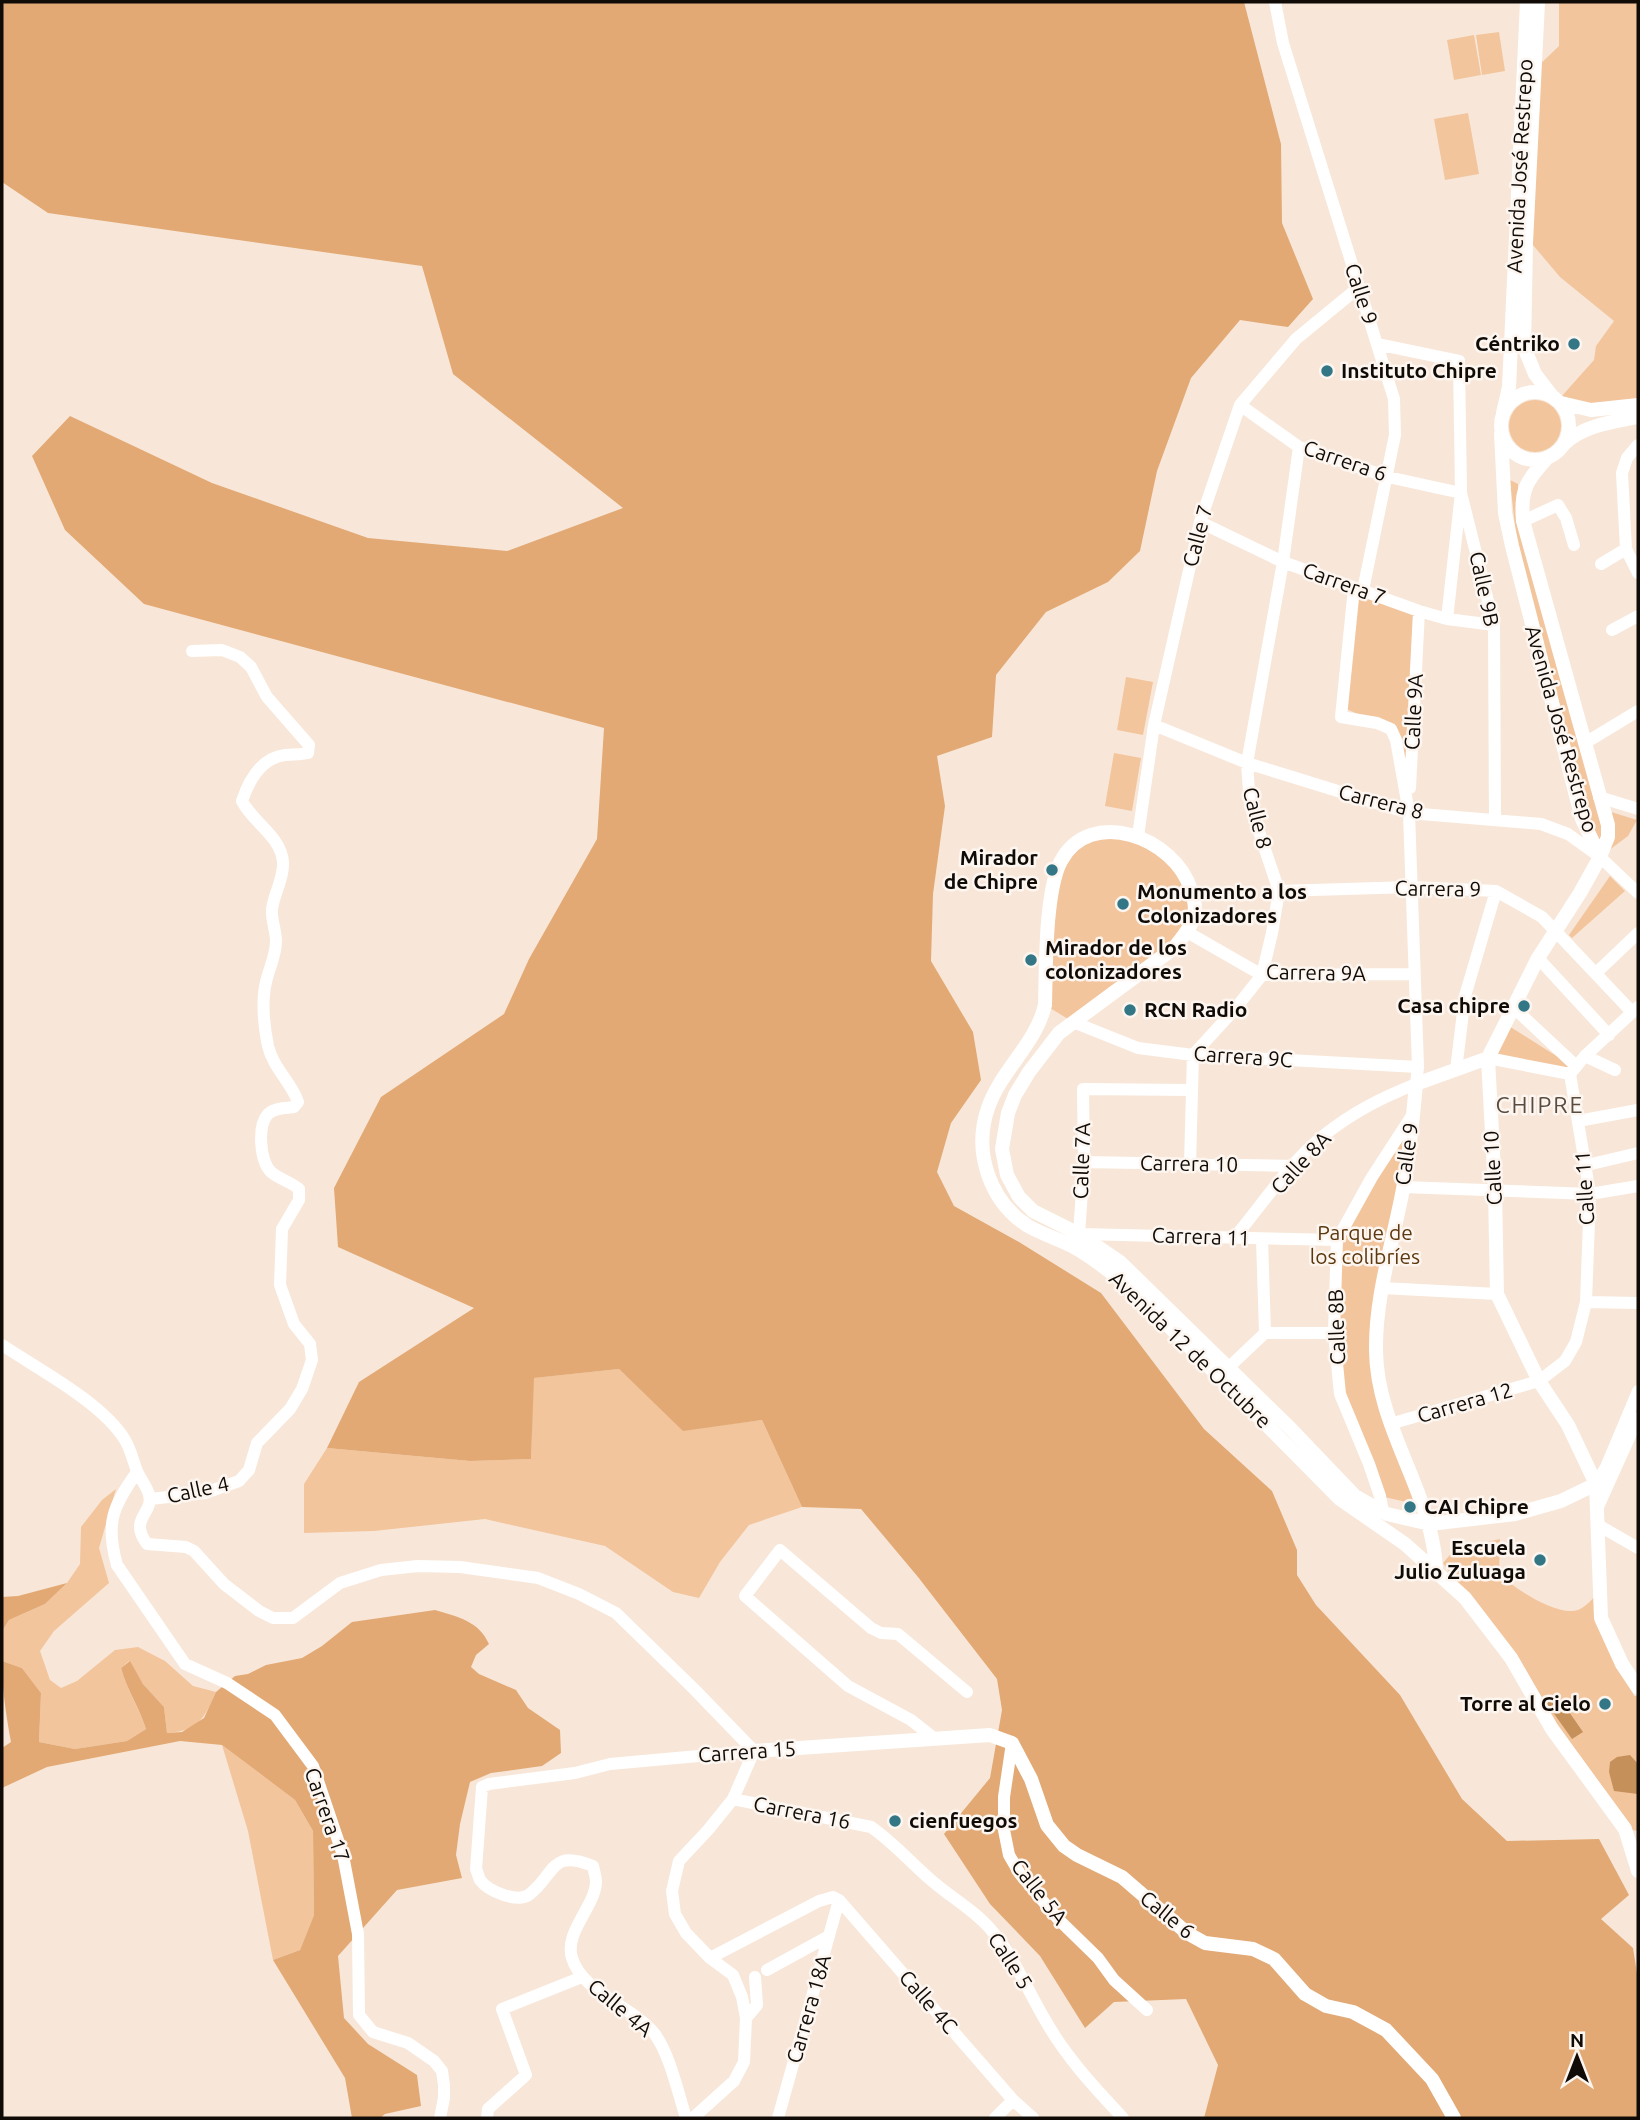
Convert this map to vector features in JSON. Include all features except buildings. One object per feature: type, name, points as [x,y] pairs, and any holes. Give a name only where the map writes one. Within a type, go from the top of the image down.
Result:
[{"type":"main road","name":"Avenida José Restrepo","points":[[1503,414],[1509,387],[1527,2]]},
{"type":"main road","name":"Avenida José Restrepo","points":[[1538,2],[1526,243],[1524,347],[1535,374],[1556,400]]},
{"type":"main road","points":[[1638,405],[1591,410],[1533,392],[1523,394],[1508,405],[1503,414],[1501,433],[1511,450],[1519,456],[1528,459],[1548,457],[1558,452],[1573,435],[1638,417]]},
{"type":"main road","points":[[1556,400],[1569,422],[1565,443]]},
{"type":"main road","name":"Avenida José Restrepo","points":[[1501,433],[1505,513],[1511,546],[1582,819],[1600,857]]},
{"type":"main road","name":"Avenida José Restrepo","points":[[1548,457],[1526,484],[1523,493],[1524,521],[1608,825],[1608,837],[1600,857]]},
{"type":"main road","name":"Avenida 12 de Octubre","points":[[1138,835],[1118,833],[1093,836],[1079,841],[1062,859],[1052,888],[1045,1005],[1040,1024],[1009,1069],[989,1106],[984,1123],[986,1168],[994,1190],[1028,1226],[1075,1240],[1120,1262],[1355,1496],[1383,1512],[1430,1524],[1515,1514],[1561,1501],[1596,1483]]},
{"type":"main road","points":[[1138,835],[1167,852],[1188,881],[1195,908],[1194,918],[1186,932]]},
{"type":"main road","name":"Calle 10","points":[[1596,1483],[1568,1425],[1539,1381],[1497,1294],[1488,1058],[1538,958],[1600,857]]},
{"type":"main road","name":"Avenida 12 de Octubre","points":[[1186,932],[1164,957],[1059,1033],[1029,1072],[1015,1095],[1004,1124],[1003,1164],[1013,1188],[1026,1205],[1075,1240],[1141,1298],[1340,1499],[1405,1544],[1465,1598],[1511,1658],[1552,1730],[1631,1830],[1638,1871]]},
{"type":"main road","points":[[1416,1084],[1488,1058]]},
{"type":"main road","name":"Calle 9","points":[[1416,1084],[1403,1187],[1382,1288],[1376,1351],[1384,1405],[1430,1524],[1436,1570]]},
{"type":"main road","points":[[1596,1483],[1601,1618],[1622,1664],[1638,1688]]},
{"type":"main road","points":[[1561,1501],[1597,1510]]},
{"type":"main road","name":"Carrera 15","points":[[754,1751],[990,1735],[1012,1743]]},
{"type":"main road","name":"Calle 6","points":[[1012,1743],[1031,1779],[1048,1825],[1064,1846],[1122,1877],[1186,1933],[1205,1943],[1253,1949],[1274,1959],[1305,1994],[1326,2006],[1353,2012],[1386,2030],[1432,2079],[1454,2118]]},
{"type":"street","name":"Calle 9","points":[[1275,2],[1283,43],[1394,399],[1395,435],[1388,477],[1359,589],[1341,717],[1377,723],[1391,729],[1396,740],[1409,813],[1418,1068],[1416,1084]]},
{"type":"street","name":"Calle 7","points":[[1138,835],[1154,725],[1200,522],[1240,405],[1296,339],[1359,288]]},
{"type":"street","name":"Calle 9B","points":[[1377,344],[1459,361],[1461,493],[1494,625],[1495,819]]},
{"type":"street","name":"Carrera 6","points":[[1240,405],[1299,447],[1388,477],[1461,493]]},
{"type":"street","points":[[1638,445],[1627,458],[1622,473],[1626,549],[1638,573]]},
{"type":"street","name":"Calle 8","points":[[1279,891],[1250,805],[1247,764],[1283,562],[1299,447]]},
{"type":"street","points":[[1447,619],[1461,493]]},
{"type":"street","points":[[1524,521],[1558,505],[1566,518],[1574,545]]},
{"type":"street","name":"Carrera 7","points":[[1200,522],[1283,562],[1419,611],[1447,619],[1494,625]]},
{"type":"street","points":[[1601,564],[1626,549]]},
{"type":"street","name":"Calle 9A","points":[[1409,813],[1419,611]]},
{"type":"street","points":[[1612,630],[1638,616]]},
{"type":"street","name":"Calle 4","points":[[150,1499],[205,1493],[239,1481],[249,1470],[257,1443],[290,1409],[302,1389],[312,1360],[310,1344],[294,1324],[280,1285],[282,1229],[299,1200],[299,1189],[270,1171],[264,1156],[260,1129],[268,1114],[278,1108],[294,1107],[298,1102],[269,1051],[264,1010],[266,982],[274,960],[276,939],[272,912],[283,861],[276,843],[266,829],[251,816],[243,801],[259,767],[283,755],[308,753],[309,745],[267,697],[251,667],[240,657],[222,650],[192,651]]},
{"type":"street","points":[[1585,743],[1638,711]]},
{"type":"street","name":"Carrera 8","points":[[1154,725],[1247,764],[1409,813],[1541,824],[1568,834],[1600,857],[1638,893]]},
{"type":"street","points":[[1599,797],[1638,809]]},
{"type":"street","name":"Carrera 9","points":[[1279,891],[1411,887],[1496,891],[1521,903],[1556,929],[1596,973],[1635,1009]]},
{"type":"street","points":[[1190,1164],[1192,1055],[1262,975],[1279,891]]},
{"type":"street","points":[[1456,1070],[1465,996],[1496,891]]},
{"type":"street","name":"Carrera 9A","points":[[1186,932],[1262,975],[1414,974]]},
{"type":"street","points":[[1596,973],[1638,933]]},
{"type":"street","points":[[1538,958],[1609,1035]]},
{"type":"street","points":[[1513,1007],[1577,1066]]},
{"type":"street","points":[[1577,1066],[1635,1009]]},
{"type":"street","name":"Carrera 9C","points":[[1073,1022],[1138,1048],[1192,1055],[1418,1068]]},
{"type":"street","points":[[1488,1058],[1615,1070]]},
{"type":"street","name":"Calle 11","points":[[1539,1381],[1565,1362],[1576,1342],[1586,1302],[1590,1194],[1578,1121],[1577,1066]]},
{"type":"street","name":"Calle 8A","points":[[1234,1238],[1321,1137],[1374,1101],[1416,1084]]},
{"type":"street","name":"Calle 7A","points":[[1075,1240],[1084,1162],[1083,1089],[1190,1090]]},
{"type":"street","points":[[1578,1121],[1638,1110]]},
{"type":"street","name":"Calle 8B","points":[[1383,1512],[1369,1464],[1340,1394],[1334,1333],[1337,1240],[1413,1115]]},
{"type":"street","points":[[1587,1165],[1638,1153]]},
{"type":"street","name":"Carrera 10","points":[[1084,1162],[1294,1166]]},
{"type":"street","points":[[1403,1187],[1590,1194],[1638,1186]]},
{"type":"street","points":[[1262,1238],[1265,1333]]},
{"type":"street","name":"Carrera 11","points":[[1075,1240],[1337,1240]]},
{"type":"street","points":[[1382,1288],[1497,1294]]},
{"type":"street","points":[[1586,1302],[1638,1303]]},
{"type":"street","points":[[1228,1368],[1265,1333],[1334,1333]]},
{"type":"street","points":[[2,1345],[82,1396],[125,1440],[150,1499],[140,1519],[141,1536],[147,1544],[186,1547],[194,1551],[224,1584],[259,1611],[273,1618],[293,1618],[340,1583],[381,1570],[418,1566],[460,1567],[538,1578],[579,1594],[616,1613],[754,1751],[733,1799],[679,1861],[672,1891],[675,1914],[686,1933],[710,1958],[733,1975],[742,1997],[746,2018],[744,2062],[734,2081],[693,2118]]},
{"type":"street","name":"Carrera 12","points":[[1390,1424],[1539,1381]]},
{"type":"street","points":[[1596,1483],[1606,1467],[1628,1443],[1638,1391]]},
{"type":"street","points":[[1597,1510],[1638,1418]]},
{"type":"street","name":"Carrera 17","points":[[137,1472],[120,1496],[113,1513],[112,1547],[117,1565],[186,1664],[227,1683],[275,1715],[313,1766],[343,1855],[358,1934],[359,2015],[373,2032],[408,2043],[434,2061],[442,2071],[444,2098],[440,2118]]},
{"type":"street","points":[[1598,1525],[1638,1548]]},
{"type":"street","points":[[934,1740],[911,1720],[848,1686],[745,1596],[779,1550],[871,1628],[881,1633],[898,1634],[967,1692]]},
{"type":"street","name":"Calle 5A","points":[[1012,1743],[1004,1797],[1004,1829],[1009,1855],[1020,1874],[1058,1919],[1098,1958],[1114,1980],[1147,2010]]},
{"type":"street","name":"Carrera 15","points":[[582,1977],[572,1958],[571,1948],[596,1882],[593,1866],[578,1860],[562,1861],[529,1895],[521,1898],[489,1888],[479,1879],[476,1869],[482,1787],[575,1773],[610,1764],[754,1751]]},
{"type":"street","name":"Carrera 16","points":[[733,1799],[871,1827]]},
{"type":"street","name":"Calle 5","points":[[871,1827],[991,1929],[1017,1968],[1044,2019],[1084,2078],[1124,2118]]},
{"type":"street","points":[[710,1958],[819,1901],[828,1897],[839,1900]]},
{"type":"street","name":"Carrera 18A","points":[[778,2118],[839,1900]]},
{"type":"street","name":"Calle 4C","points":[[839,1900],[1013,2100],[1033,2118]]},
{"type":"street","points":[[767,1970],[830,1936]]},
{"type":"street","points":[[487,2118],[488,2109],[526,2075],[502,2010],[582,1977]]},
{"type":"street","name":"Calle 4A","points":[[582,1977],[652,2031],[661,2044],[686,2118]]},
{"type":"street","points":[[746,2018],[757,2005],[755,1977]]},
{"type":"street","points":[[995,2118],[1013,2100]]},
{"type":"green space","points":[[1559,2],[1638,2],[1638,398],[1597,406],[1561,397],[1594,360],[1596,346],[1614,321],[1560,277],[1527,238],[1534,70],[1559,46]]},
{"type":"green space","points":[[1499,32],[1505,71],[1482,75],[1476,35]]},
{"type":"green space","points":[[1474,35],[1481,75],[1454,80],[1447,40]]},
{"type":"green space","points":[[1468,113],[1479,174],[1445,180],[1434,119]]},
{"type":"green space","points":[[1535,400],[1545,402],[1553,408],[1559,416],[1559,436],[1553,444],[1545,450],[1535,452],[1525,450],[1517,444],[1511,436],[1509,426],[1511,416],[1517,408],[1525,402]]},
{"type":"green space","points":[[1510,480],[1518,484],[1518,505],[1608,811],[1637,820],[1628,836],[1600,857],[1517,545]]},
{"type":"green space","points":[[1350,586],[1419,611],[1409,813],[1392,728],[1346,709]]},
{"type":"green space","points":[[1126,677],[1153,682],[1143,735],[1117,730]]},
{"type":"green space","points":[[1114,753],[1141,758],[1132,811],[1105,806]]},
{"type":"green space","name":"Monumento a los Colonizadores","points":[[1093,836],[1154,843],[1193,894],[1187,932],[1073,1022],[1045,1005],[1056,870]]},
{"type":"green space","points":[[1610,876],[1625,891],[1572,938],[1569,935]]},
{"type":"green space","points":[[1504,1023],[1577,1069],[1488,1058]]},
{"type":"green space","name":"Parque de los colibríes","points":[[1413,1114],[1376,1351],[1415,1504],[1380,1496],[1340,1394],[1337,1240]]},
{"type":"green space","points":[[619,1369],[683,1430],[762,1420],[802,1507],[749,1525],[720,1562],[699,1598],[673,1592],[605,1546],[485,1519],[374,1531],[304,1533],[304,1484],[327,1448],[470,1461],[531,1459],[533,1378]]},
{"type":"green space","points":[[116,1489],[99,1548],[109,1583],[54,1631],[40,1651],[50,1680],[61,1688],[77,1681],[115,1650],[138,1647],[165,1661],[193,1686],[216,1692],[199,1722],[186,1730],[167,1733],[164,1707],[143,1684],[129,1661],[121,1668],[146,1729],[127,1741],[75,1749],[39,1742],[41,1693],[22,1668],[2,1661],[2,1631],[9,1620],[45,1604],[67,1583],[80,1564],[81,1527],[102,1500]]},
{"type":"green space","points":[[1500,1539],[1499,1574],[1536,1600],[1559,1609],[1578,1610],[1599,1592],[1634,1696],[1638,1696],[1638,1831],[1625,1829],[1443,1563],[1455,1549]]},
{"type":"green space","points":[[222,1745],[295,1800],[313,1831],[314,1915],[300,1950],[273,1960],[248,1831]]},
{"type":"shaded area","points":[[2,2],[1244,2],[1281,144],[1282,223],[1313,299],[1288,327],[1240,320],[1191,378],[1157,471],[1140,551],[1108,582],[1046,612],[996,675],[992,737],[937,756],[945,806],[933,894],[931,961],[973,1032],[981,1080],[951,1123],[937,1172],[954,1206],[1019,1242],[1101,1293],[1204,1429],[1272,1491],[1297,1550],[1297,1575],[1316,1605],[1400,1695],[1462,1799],[1507,1841],[1599,1839],[1629,1895],[1601,1919],[1633,1948],[1638,1980],[1638,2118],[1204,2118],[1218,2065],[1186,1999],[1114,2002],[1085,2028],[1040,1956],[990,1904],[944,1834],[990,1778],[1002,1710],[997,1679],[861,1509],[802,1507],[762,1420],[683,1431],[619,1369],[534,1378],[531,1459],[470,1461],[327,1448],[359,1382],[474,1308],[338,1247],[334,1188],[381,1097],[504,1014],[529,959],[597,839],[604,728],[144,604],[65,530],[32,456],[70,416],[212,483],[368,538],[507,551],[623,508],[453,374],[422,266],[48,213],[2,182]]},
{"type":"shaded area","points":[[67,1583],[45,1604],[9,1620],[2,1631],[2,1597],[18,1596]]},
{"type":"shaded area","points":[[435,1610],[467,1621],[480,1630],[489,1644],[476,1655],[471,1667],[479,1674],[516,1690],[528,1708],[560,1730],[561,1753],[542,1766],[491,1773],[470,1782],[456,1855],[462,1878],[397,1890],[338,1956],[344,2018],[368,2044],[417,2075],[421,2106],[385,2114],[380,2118],[352,2118],[345,2078],[273,1960],[300,1950],[314,1915],[313,1831],[295,1800],[222,1745],[180,1741],[47,1767],[2,1788],[2,1748],[11,1742],[2,1661],[22,1668],[41,1693],[39,1742],[75,1749],[127,1741],[146,1729],[121,1668],[130,1661],[143,1684],[164,1707],[167,1733],[182,1732],[204,1718],[216,1692],[235,1676],[248,1674],[266,1665],[302,1658],[352,1622]]},
{"type":"shaded area","points":[[1556,1693],[1583,1732],[1572,1739],[1545,1701]]},
{"type":"shaded area","points":[[1630,1755],[1638,1764],[1638,1794],[1614,1791],[1609,1772],[1610,1762],[1617,1757]]},
{"type":"place","name":"Céntriko","points":[[1574,344]]},
{"type":"place","name":"Instituto Chipre","points":[[1327,371]]},
{"type":"place","name":"Mirador de Chipre","points":[[1052,870]]},
{"type":"place","name":"Monumento a los Colonizadores","points":[[1123,904]]},
{"type":"place","name":"Mirador de los colonizadores","points":[[1031,960]]},
{"type":"place","name":"Casa chipre","points":[[1524,1006]]},
{"type":"place","name":"RCN Radio","points":[[1130,1010]]},
{"type":"place","name":"CAI Chipre","points":[[1410,1507]]},
{"type":"place","name":"Escuela Julio Zuluaga","points":[[1540,1560]]},
{"type":"place","name":"Torre al Cielo","points":[[1605,1704]]},
{"type":"place","name":"cienfuegos","points":[[895,1821]]},
{"type":"district","name":"CHIPRE","points":[[1540,1105]]}]
